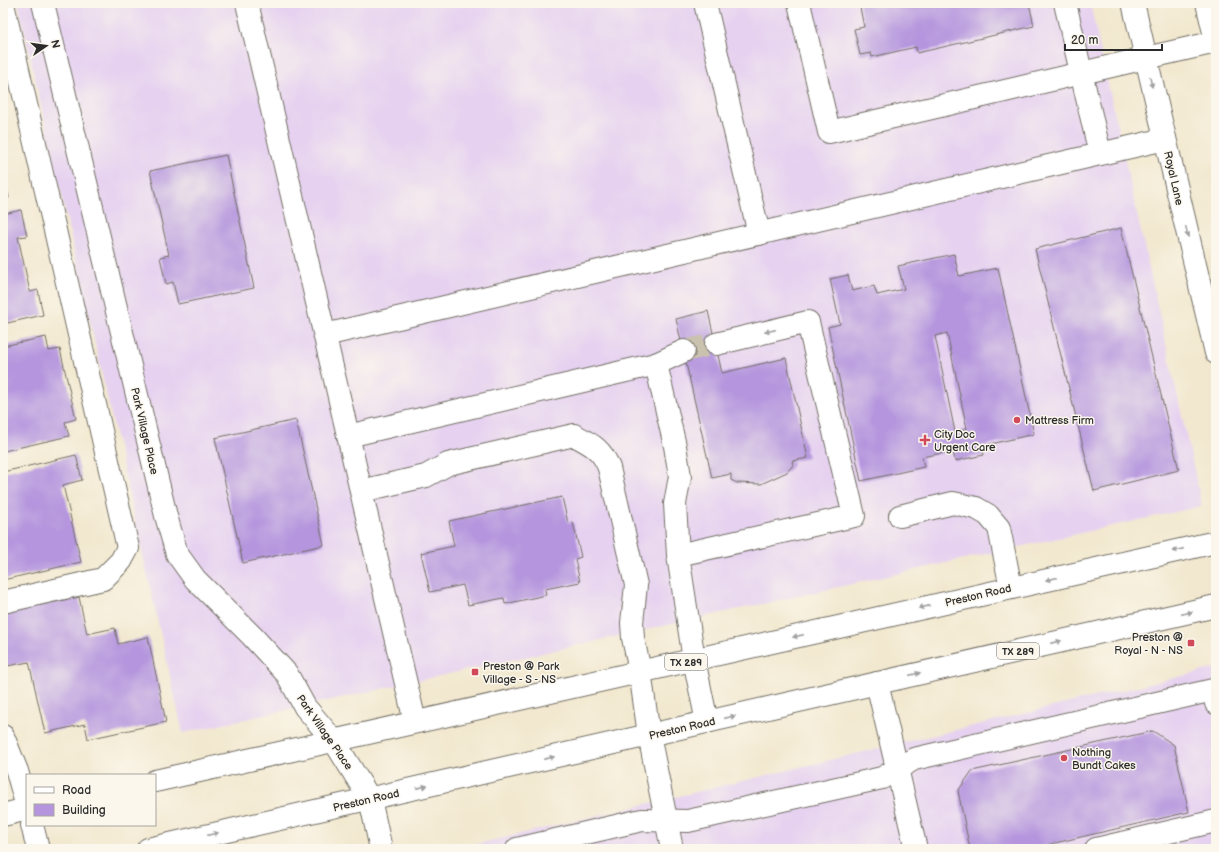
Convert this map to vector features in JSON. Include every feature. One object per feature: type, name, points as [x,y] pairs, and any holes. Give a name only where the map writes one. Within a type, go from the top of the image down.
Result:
[{"type":"main road","name":"Park Village Place","points":[[43,3],[164,508],[177,554],[195,579],[252,636],[287,674],[305,706],[334,741],[370,799],[381,849]]},
{"type":"main road","points":[[247,3],[415,722]]},
{"type":"main road","points":[[705,3],[759,234]]},
{"type":"main road","points":[[799,3],[829,132],[1216,41],[1207,3]]},
{"type":"main road","points":[[1064,3],[1100,154]]},
{"type":"main road","name":"Royal Lane","points":[[1133,3],[1216,353]]},
{"type":"main road","points":[[3,4],[128,548],[121,561],[103,579],[3,602]]},
{"type":"main road","points":[[325,335],[1165,139]]},
{"type":"main road","points":[[678,554],[854,516],[808,322],[716,344]]},
{"type":"main road","points":[[348,436],[656,364],[684,351]]},
{"type":"main road","points":[[656,364],[675,446],[680,476],[674,504],[678,554],[694,660],[707,722]]},
{"type":"main road","points":[[361,491],[426,476],[448,464],[574,435],[592,444],[605,456],[636,585],[632,623],[633,638],[640,671],[649,735],[672,849]]},
{"type":"main road","points":[[900,516],[953,503],[976,508],[988,515],[999,528],[1011,588]]},
{"type":"main road","name":"Preston Road","points":[[156,781],[1216,542]]},
{"type":"main road","name":"Preston Road","points":[[148,849],[1216,606]]},
{"type":"main road","points":[[878,683],[916,849]]},
{"type":"main road","points":[[517,849],[642,820],[688,821],[882,778],[914,759],[1213,690],[1216,703]]},
{"type":"main road","points":[[3,736],[17,771],[26,804]]},
{"type":"main road","points":[[3,815],[26,808]]},
{"type":"main road","points":[[1096,849],[1216,821]]},
{"type":"main road","points":[[32,826],[38,849]]},
{"type":"shaded area","points":[[18,3],[1090,3],[1202,506],[183,733]]},
{"type":"shaded area","points":[[1216,668],[1216,849],[457,849]]},
{"type":"building","points":[[859,3],[1029,3],[1034,26],[917,53],[916,47],[872,57],[871,53],[860,55],[854,29],[864,27]]},
{"type":"building","points":[[226,155],[254,288],[178,304],[173,282],[166,284],[160,257],[169,255],[150,171]]},
{"type":"building","points":[[3,174],[9,198],[3,199]]},
{"type":"building","points":[[21,210],[27,236],[18,237],[30,292],[38,290],[43,315],[3,324],[3,214]]},
{"type":"building","points":[[1121,228],[1179,470],[1094,491],[1035,249]]},
{"type":"building","points":[[954,254],[959,276],[998,268],[1034,434],[982,446],[984,455],[955,461],[953,451],[922,457],[924,467],[861,481],[828,327],[840,324],[830,279],[848,275],[852,291],[874,286],[877,295],[904,289],[898,266]],"holes":[[[947,333],[967,429],[955,432],[935,336]]]},
{"type":"building","points":[[708,311],[722,373],[786,358],[808,458],[792,461],[793,465],[787,472],[761,484],[737,483],[731,480],[731,474],[712,478],[676,319]]},
{"type":"building","points":[[46,337],[49,351],[60,349],[76,419],[65,422],[69,436],[4,451],[3,346]]},
{"type":"building","points":[[296,420],[324,545],[243,563],[215,438]]},
{"type":"building","points":[[76,455],[82,480],[63,485],[81,562],[3,580],[3,472]]},
{"type":"building","points":[[562,497],[568,523],[573,522],[581,557],[575,559],[580,582],[545,589],[546,595],[505,604],[504,598],[468,605],[463,585],[430,592],[421,553],[454,546],[449,521]]},
{"type":"building","points":[[79,597],[87,634],[115,628],[118,644],[148,637],[166,722],[88,739],[85,724],[45,733],[29,662],[7,666],[3,645],[3,613]]},
{"type":"building","points":[[1153,731],[1174,745],[1189,812],[1029,849],[970,849],[958,791],[972,771]]},
{"type":"tunnel","points":[[684,351],[716,344]]},
{"type":"place","name":"Mattress Firm","points":[[1017,420]]},
{"type":"place","name":"City Doc Urgent Care","points":[[925,440]]},
{"type":"place","name":"Preston @ Royal - N - NS","points":[[1191,643]]},
{"type":"place","name":"Preston @ Park Village - S - NS","points":[[475,672]]},
{"type":"place","name":"Nothing Bundt Cakes","points":[[1064,758]]}]
